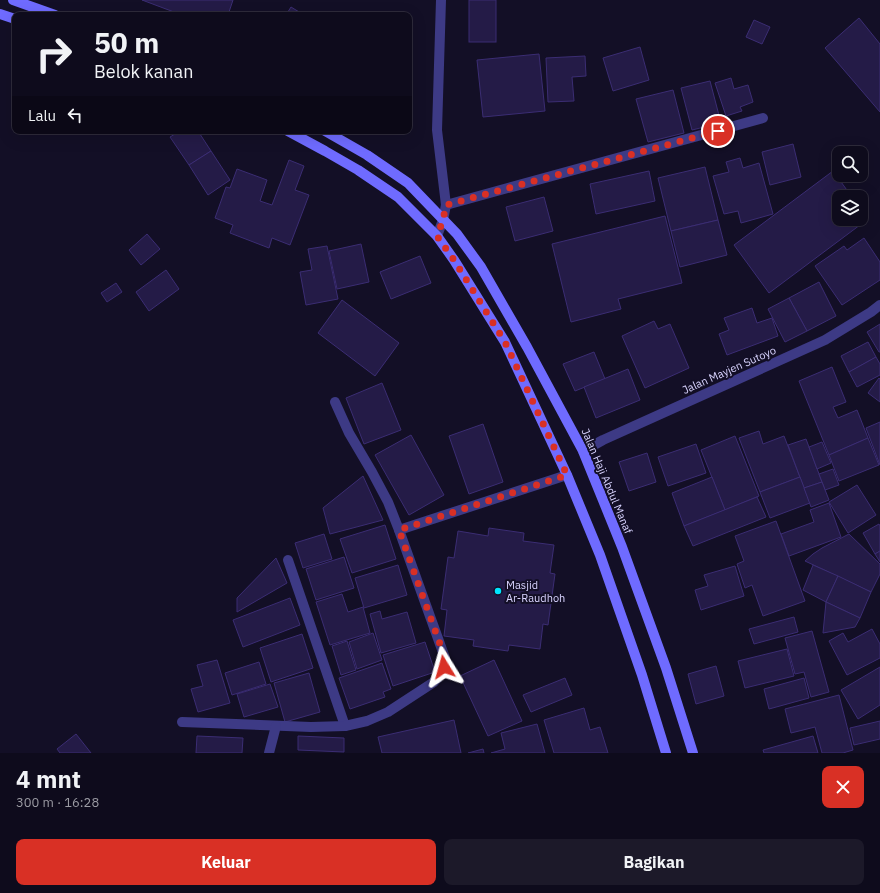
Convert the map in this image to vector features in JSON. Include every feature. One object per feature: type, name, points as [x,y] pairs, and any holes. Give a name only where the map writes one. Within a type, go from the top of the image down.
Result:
[{"type":"main road","points":[[13,0],[47,12]]},
{"type":"main road","points":[[0,14],[12,18]]},
{"type":"main road","points":[[294,134],[358,170],[398,197],[437,236],[454,260],[505,342],[567,475],[600,555],[642,676],[666,753]]},
{"type":"main road","name":"Jalan Haji Abdul Manaf","points":[[330,134],[367,155],[408,184],[457,234],[481,267],[527,346],[583,451],[646,611],[693,753]]},
{"type":"street","points":[[437,236],[443,220],[446,205],[437,130],[441,0]]},
{"type":"street","points":[[446,205],[763,118]]},
{"type":"street","name":"Jalan Mayjen Sutoyo","points":[[583,451],[603,440],[825,340],[870,312],[880,304]]},
{"type":"street","points":[[182,722],[311,727],[345,726],[367,722],[388,712],[434,682],[442,673],[445,658],[388,502],[349,433],[335,402]]},
{"type":"street","points":[[399,530],[567,475]]},
{"type":"street","points":[[288,560],[345,726]]},
{"type":"street","points":[[269,753],[276,726]]},
{"type":"building","points":[[142,0],[233,0],[229,12],[174,12]]},
{"type":"building","points":[[469,0],[496,0],[496,42],[469,42]]},
{"type":"building","points":[[291,7],[299,12],[288,12]]},
{"type":"building","points":[[859,18],[880,44],[880,112],[825,48]]},
{"type":"building","points":[[754,20],[770,27],[762,44],[746,37]]},
{"type":"building","points":[[640,47],[649,80],[613,91],[603,58]]},
{"type":"building","points":[[539,54],[545,111],[483,117],[477,60]]},
{"type":"building","points":[[585,56],[586,76],[572,77],[574,101],[548,102],[546,58]]},
{"type":"building","points":[[731,78],[734,89],[748,85],[753,102],[740,107],[742,111],[726,116],[715,83]]},
{"type":"building","points":[[710,81],[721,123],[692,130],[681,88]]},
{"type":"building","points":[[673,90],[684,133],[648,142],[636,99]]},
{"type":"building","points":[[175,134],[200,134],[211,151],[189,165],[170,137]]},
{"type":"building","points":[[793,144],[801,177],[770,185],[762,152]]},
{"type":"building","points":[[211,151],[230,180],[208,195],[189,165]]},
{"type":"building","points":[[740,158],[743,168],[759,163],[773,214],[741,223],[738,211],[724,214],[713,176],[729,172],[726,162]]},
{"type":"building","points":[[289,160],[304,166],[295,190],[309,195],[290,245],[272,238],[269,248],[230,233],[233,225],[215,218],[226,187],[230,188],[237,169],[267,180],[260,201],[272,205]]},
{"type":"building","points":[[705,167],[718,220],[671,231],[658,178]]},
{"type":"building","points":[[649,171],[655,201],[596,214],[590,184]]},
{"type":"building","points":[[832,172],[832,182],[841,182],[847,190],[832,190],[832,226],[859,226],[769,293],[734,245]]},
{"type":"building","points":[[544,197],[553,231],[515,241],[506,207]]},
{"type":"building","points":[[665,216],[682,283],[618,299],[621,309],[571,322],[552,244]]},
{"type":"building","points":[[718,220],[727,255],[680,267],[671,231]]},
{"type":"building","points":[[147,234],[160,249],[141,265],[129,250]]},
{"type":"building","points":[[864,238],[880,262],[880,280],[842,305],[815,266],[844,246],[847,250]]},
{"type":"building","points":[[361,244],[369,282],[337,289],[329,251]]},
{"type":"building","points":[[327,246],[338,299],[306,305],[300,272],[312,270],[308,249]]},
{"type":"building","points":[[420,256],[431,283],[391,299],[380,272]]},
{"type":"building","points":[[166,270],[179,289],[149,311],[136,292]]},
{"type":"building","points":[[819,282],[836,316],[807,331],[789,298]]},
{"type":"building","points":[[116,283],[122,292],[107,302],[101,293]]},
{"type":"building","points":[[789,298],[807,331],[785,342],[768,309]]},
{"type":"building","points":[[342,300],[399,343],[375,376],[318,333]]},
{"type":"building","points":[[752,308],[757,323],[772,318],[778,336],[727,355],[719,334],[729,330],[724,318]]},
{"type":"building","points":[[654,321],[658,329],[670,324],[689,368],[645,388],[622,336]]},
{"type":"building","points":[[880,324],[880,352],[879,352],[867,332]]},
{"type":"building","points":[[868,342],[876,357],[849,372],[841,356]]},
{"type":"building","points":[[594,352],[605,379],[575,391],[563,364]]},
{"type":"building","points":[[876,357],[880,364],[880,375],[857,387],[849,372]]},
{"type":"building","points":[[832,367],[846,402],[833,407],[838,418],[857,410],[868,438],[829,455],[799,381]]},
{"type":"building","points":[[628,369],[640,400],[596,418],[584,387]]},
{"type":"building","points":[[879,378],[880,379],[880,402],[868,393]]},
{"type":"building","points":[[382,383],[401,430],[364,444],[346,398]]},
{"type":"building","points":[[880,422],[880,465],[866,428]]},
{"type":"building","points":[[483,424],[503,482],[469,494],[449,436]]},
{"type":"building","points":[[759,431],[763,444],[784,436],[800,477],[760,492],[739,438]]},
{"type":"building","points":[[411,435],[444,495],[409,515],[375,455]]},
{"type":"building","points":[[735,436],[759,496],[725,510],[701,450]]},
{"type":"building","points":[[868,438],[879,465],[839,481],[829,455]]},
{"type":"building","points":[[806,439],[822,482],[804,488],[788,445]]},
{"type":"building","points":[[822,442],[831,463],[817,469],[809,447]]},
{"type":"building","points":[[696,444],[706,473],[668,486],[658,457]]},
{"type":"building","points":[[647,453],[656,482],[629,491],[619,462]]},
{"type":"building","points":[[833,469],[839,485],[825,490],[819,474]]},
{"type":"building","points":[[363,476],[383,520],[330,534],[323,508]]},
{"type":"building","points":[[712,477],[725,510],[684,526],[672,493]]},
{"type":"building","points":[[800,477],[810,503],[770,518],[760,492]]},
{"type":"building","points":[[822,482],[829,500],[811,507],[804,488]]},
{"type":"building","points":[[857,485],[876,515],[848,533],[829,502]]},
{"type":"building","points":[[757,497],[766,517],[693,546],[684,526]]},
{"type":"building","points":[[829,503],[841,537],[789,556],[781,534],[814,522],[810,510]]},
{"type":"building","points":[[776,521],[805,601],[763,616],[752,585],[745,588],[737,564],[744,561],[735,536]]},
{"type":"building","points":[[879,524],[880,551],[875,554],[863,533]]},
{"type":"building","points":[[385,525],[396,559],[352,573],[340,539]]},
{"type":"building","name":"Masjid Ar-Raudhoh","points":[[489,528],[524,533],[523,541],[554,545],[550,573],[555,574],[548,625],[543,624],[540,649],[509,645],[508,651],[473,646],[474,640],[444,636],[447,610],[441,609],[448,557],[454,558],[458,531],[488,536]]},
{"type":"building","points":[[324,534],[332,559],[303,568],[295,543]]},
{"type":"building","points":[[849,534],[880,564],[880,574],[871,592],[805,561],[822,548]]},
{"type":"building","points":[[880,551],[880,562],[875,554]]},
{"type":"building","points":[[344,557],[354,588],[316,600],[306,569]]},
{"type":"building","points":[[276,558],[287,583],[237,612],[237,598]]},
{"type":"building","points":[[398,565],[407,595],[364,608],[355,578]]},
{"type":"building","points":[[813,565],[838,576],[826,602],[803,590]]},
{"type":"building","points":[[735,566],[744,596],[701,610],[695,590],[708,586],[704,575]]},
{"type":"building","points":[[838,576],[871,592],[860,618],[826,602]]},
{"type":"building","points":[[342,594],[348,612],[363,607],[370,633],[330,645],[316,602]]},
{"type":"building","points":[[290,598],[300,625],[243,647],[233,620]]},
{"type":"building","points":[[826,602],[860,618],[855,627],[823,633]]},
{"type":"building","points":[[380,611],[382,619],[407,612],[416,643],[381,653],[370,614]]},
{"type":"building","points":[[794,617],[798,632],[754,644],[749,629]]},
{"type":"building","points":[[872,629],[880,644],[880,658],[847,675],[829,641],[843,633],[848,642]]},
{"type":"building","points":[[812,631],[829,692],[811,697],[804,672],[795,674],[785,638]]},
{"type":"building","points":[[373,633],[382,660],[357,669],[349,642]]},
{"type":"building","points":[[302,634],[313,668],[271,682],[260,648]]},
{"type":"building","points":[[347,641],[356,670],[341,675],[332,646]]},
{"type":"building","points":[[425,642],[435,672],[393,686],[383,655]]},
{"type":"building","points":[[787,649],[794,676],[745,688],[738,661]]},
{"type":"building","points":[[217,660],[230,703],[198,712],[191,689],[203,686],[197,665]]},
{"type":"building","points":[[494,660],[522,721],[488,736],[460,676]]},
{"type":"building","points":[[259,662],[266,684],[232,695],[225,673]]},
{"type":"building","points":[[382,663],[391,689],[383,692],[385,697],[350,709],[339,678]]},
{"type":"building","points":[[716,666],[724,696],[696,704],[688,674]]},
{"type":"building","points":[[880,667],[880,705],[858,719],[841,690]]},
{"type":"building","points":[[309,673],[320,712],[285,722],[274,683]]},
{"type":"building","points":[[565,678],[572,695],[531,712],[523,695]]},
{"type":"building","points":[[804,678],[809,698],[769,709],[764,689]]},
{"type":"building","points":[[270,684],[278,707],[244,717],[237,694]]},
{"type":"building","points":[[839,695],[853,750],[843,753],[822,753],[815,727],[791,733],[785,709]]},
{"type":"building","points":[[584,708],[590,730],[600,727],[608,753],[554,753],[544,720]]},
{"type":"building","points":[[454,720],[461,753],[382,753],[378,737]]},
{"type":"building","points":[[880,721],[880,739],[854,745],[850,728]]},
{"type":"building","points":[[537,724],[545,753],[491,753],[505,749],[501,733]]},
{"type":"building","points":[[76,734],[91,753],[60,753],[57,749]]},
{"type":"building","points":[[197,736],[243,738],[242,753],[196,753]]},
{"type":"building","points":[[298,736],[344,738],[344,752],[298,750]]},
{"type":"building","points":[[813,736],[818,753],[764,753],[763,750]]},
{"type":"building","points":[[483,749],[484,753],[468,753]]},
{"type":"place","name":"Masjid Ar-Raudhoh","points":[[498,591]]},
{"type":"route","points":[[444,667],[445,658],[399,530],[567,475],[505,342],[454,260],[437,236],[443,220],[446,205],[718,131]]}]
